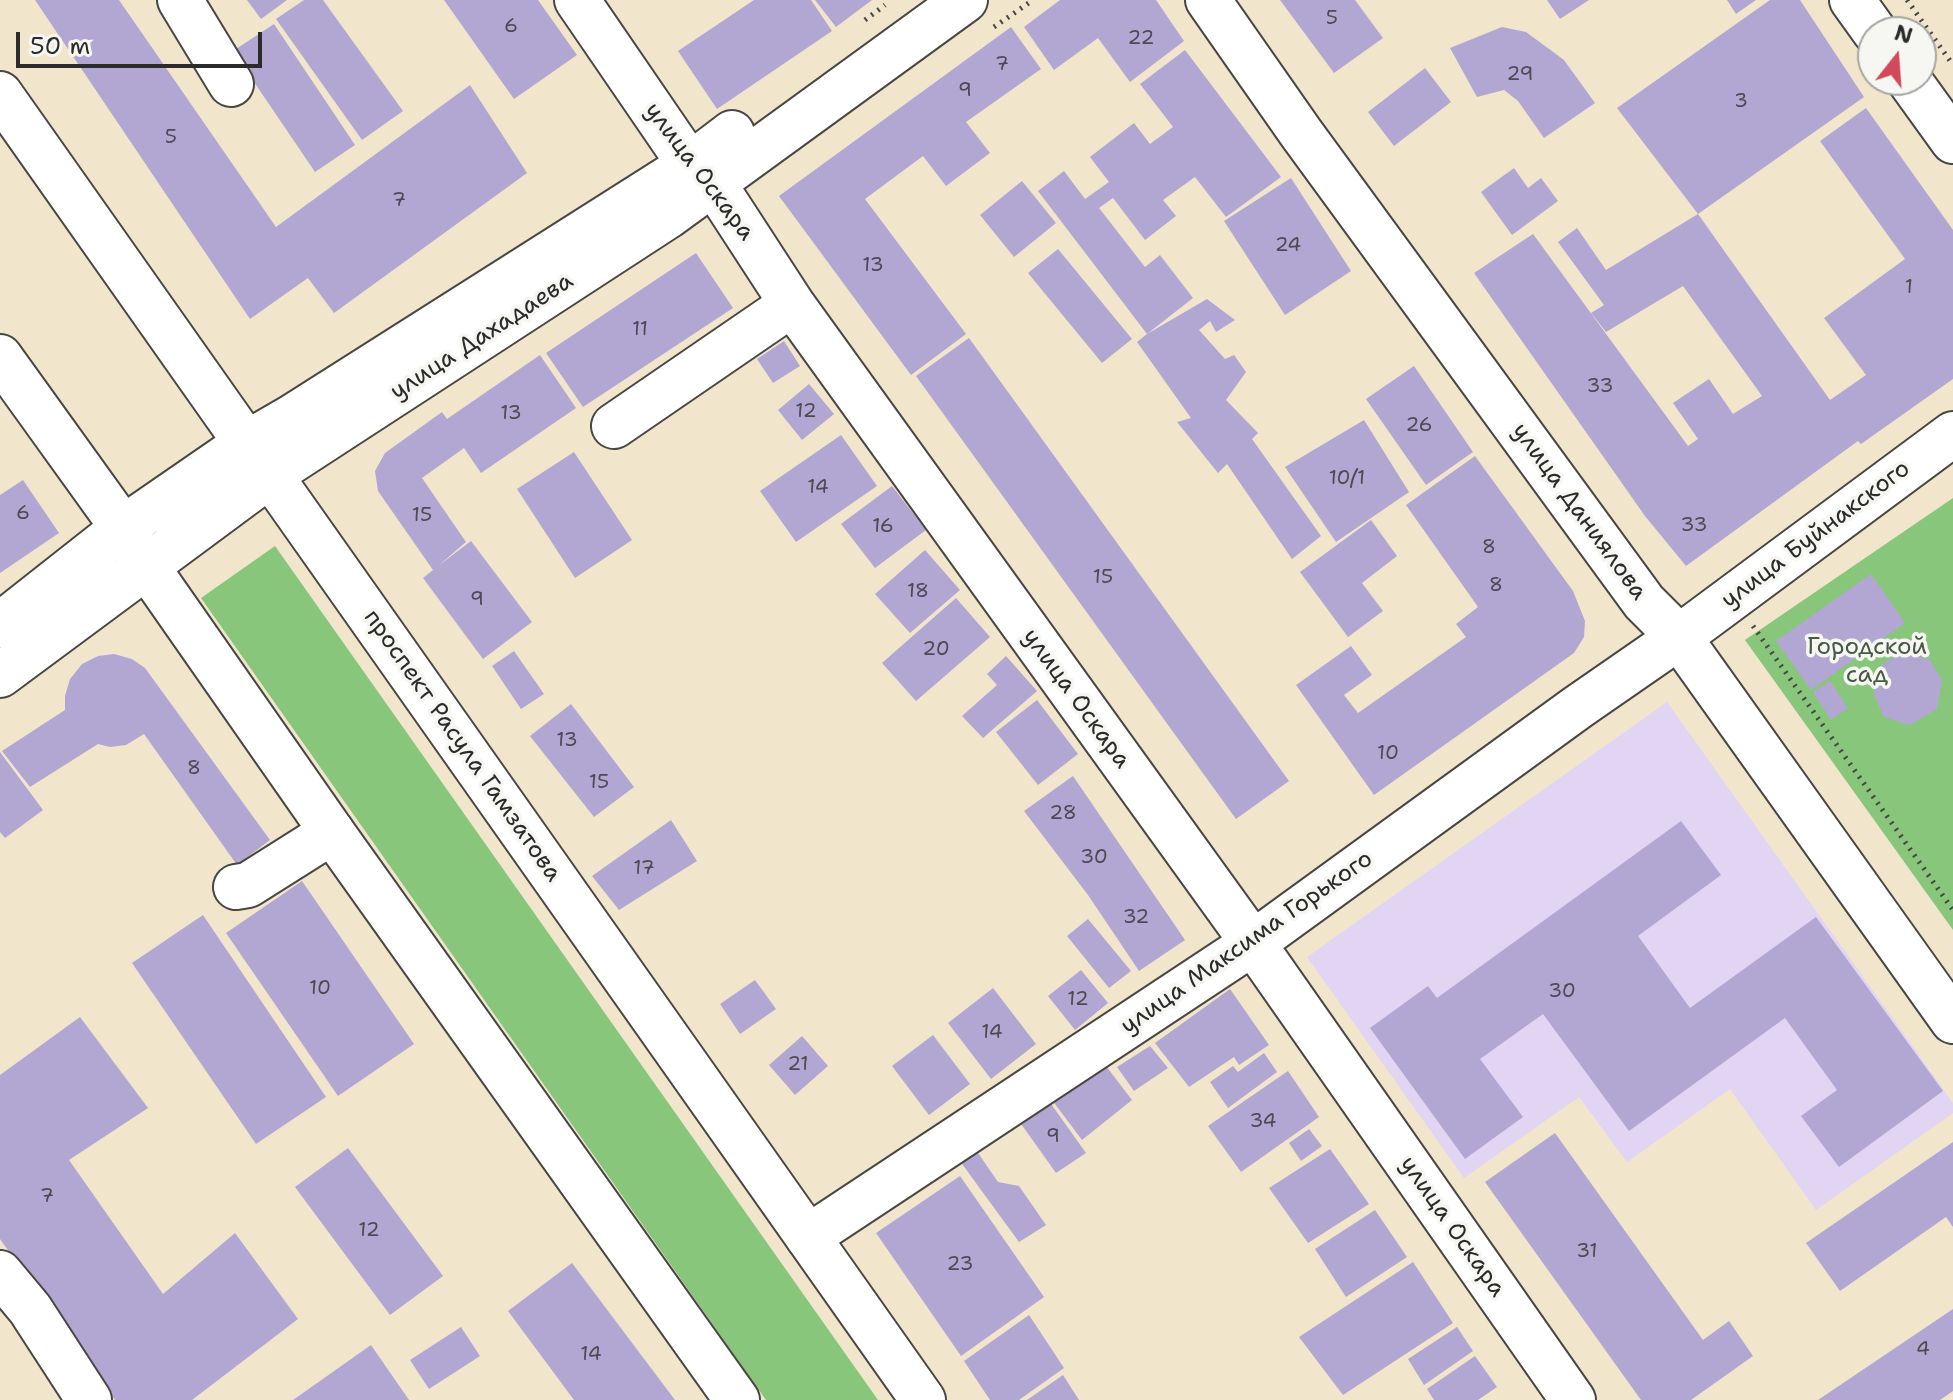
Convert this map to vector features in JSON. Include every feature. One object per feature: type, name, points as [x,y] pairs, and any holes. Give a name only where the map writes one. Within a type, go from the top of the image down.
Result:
[{"type":"street","points":[[180,0],[231,84]]},
{"type":"street","name":"улица Оскара","points":[[577,0],[679,149],[715,189],[792,304],[1253,943],[1573,1400]]},
{"type":"street","name":"улица Даниялова","points":[[1208,0],[1301,133],[1644,602],[1681,636]]},
{"type":"street","name":"улица Даниялова","points":[[1216,0],[1650,599],[1681,636],[1953,1021]]},
{"type":"street","name":"улица Дахадаева","points":[[715,189],[900,3]]},
{"type":"street","name":"улица Дахадаева","points":[[0,675],[147,567],[256,461],[292,417],[649,188],[715,189],[979,14]]},
{"type":"street","name":"проспект Расула Гамзатова","points":[[0,94],[256,461],[923,1400]]},
{"type":"street","points":[[1921,96],[1953,141]]},
{"type":"street","points":[[614,426],[792,304]]},
{"type":"street","points":[[0,357],[123,528],[332,832],[737,1400]]},
{"type":"street","name":"улица Буйнакского","points":[[1681,636],[1953,434]]},
{"type":"street","name":"улица Дахадаева","points":[[0,625],[123,528],[256,461]]},
{"type":"street","name":"улица Максима Горького","points":[[808,1237],[1253,943],[1681,636]]},
{"type":"street","points":[[236,887],[248,885],[332,832]]},
{"type":"street","points":[[0,1273],[30,1309],[89,1400]]},
{"type":"path","points":[[979,14],[1033,0]]},
{"type":"path","points":[[1907,0],[1953,65]]},
{"type":"path","points":[[865,20],[900,3]]},
{"type":"path","points":[[1746,616],[1953,910]]},
{"type":"shaded area","points":[[1667,702],[1953,1103],[1953,1113],[1816,1210],[1730,1089],[1627,1162],[1579,1097],[1464,1178],[1307,957]]},
{"type":"green space","name":"Городской сад","points":[[1953,498],[1953,930],[1745,640]]},
{"type":"green space","points":[[275,546],[878,1400],[766,1400],[201,598]]},
{"type":"building","points":[[35,0],[119,0],[276,227],[470,85],[527,173],[334,313],[308,278],[250,319]]},
{"type":"building","points":[[247,0],[287,0],[261,19]]},
{"type":"building","points":[[304,0],[323,0],[403,111],[362,140],[276,19]]},
{"type":"building","points":[[444,0],[538,0],[577,55],[514,99]]},
{"type":"building","points":[[754,0],[811,0],[832,31],[717,109],[678,51]]},
{"type":"building","points":[[815,0],[872,0],[836,27]]},
{"type":"building","points":[[1060,0],[1156,0],[1184,41],[1130,82],[1098,38],[1054,70],[1024,27]]},
{"type":"building","points":[[1280,0],[1355,0],[1383,38],[1334,73]]},
{"type":"building","points":[[1547,0],[1589,0],[1560,19]]},
{"type":"building","points":[[1727,0],[1756,0],[1736,14]]},
{"type":"building","points":[[1770,0],[1800,0],[1857,86],[1857,96],[1864,97],[1698,214],[1617,108]]},
{"type":"building","points":[[274,24],[355,145],[315,172],[233,51]]},
{"type":"building","points":[[1011,27],[1041,69],[966,122],[990,153],[946,186],[923,156],[865,199],[966,334],[911,375],[779,196]]},
{"type":"building","points":[[1502,27],[1526,32],[1564,60],[1595,103],[1544,138],[1518,101],[1504,90],[1477,97],[1450,48]]},
{"type":"building","points":[[1185,50],[1281,177],[1226,217],[1195,177],[1163,200],[1176,216],[1145,240],[1113,198],[1099,208],[1145,267],[1160,255],[1193,298],[1147,334],[1038,191],[1064,171],[1085,199],[1109,182],[1090,157],[1134,123],[1150,144],[1173,127],[1140,84]]},
{"type":"building","points":[[1425,68],[1451,102],[1394,146],[1368,112]]},
{"type":"building","points":[[1866,108],[1953,230],[1953,379],[1861,444],[1858,441],[1686,566],[1645,516],[1474,273],[1533,234],[1688,446],[1698,439],[1673,403],[1709,379],[1733,414],[1762,396],[1683,286],[1606,332],[1591,313],[1604,305],[1558,242],[1577,228],[1606,270],[1698,214],[1830,400],[1866,375],[1824,318],[1905,259],[1820,141]]},
{"type":"building","points":[[1514,168],[1528,188],[1541,178],[1558,201],[1512,235],[1481,192]]},
{"type":"building","points":[[1291,178],[1351,271],[1285,315],[1224,221]]},
{"type":"building","points":[[1022,181],[1056,223],[1014,257],[980,215]]},
{"type":"building","points":[[1058,249],[1132,339],[1102,363],[1028,273]]},
{"type":"building","points":[[696,253],[733,308],[583,407],[546,353]]},
{"type":"building","points":[[1207,299],[1235,320],[1216,332],[1210,321],[1199,330],[1225,359],[1234,355],[1246,372],[1226,400],[1258,433],[1252,439],[1321,536],[1292,559],[1227,464],[1218,473],[1177,422],[1191,418],[1137,342]]},
{"type":"building","points":[[969,338],[1289,781],[1236,819],[916,376]]},
{"type":"building","points":[[784,341],[800,366],[773,383],[757,359]]},
{"type":"building","points":[[540,355],[576,408],[481,473],[464,448],[422,478],[466,542],[438,566],[471,541],[532,622],[483,659],[423,578],[433,570],[378,491],[375,471],[385,453],[442,412],[447,419]]},
{"type":"building","points":[[1414,366],[1473,452],[1426,485],[1366,399]]},
{"type":"building","points":[[809,384],[834,414],[802,440],[778,410]]},
{"type":"building","points":[[1364,420],[1409,492],[1336,542],[1285,467]]},
{"type":"building","points":[[841,435],[877,486],[796,542],[760,491]]},
{"type":"building","points":[[574,452],[632,540],[575,578],[517,489]]},
{"type":"building","points":[[1475,456],[1573,591],[1585,621],[1584,637],[1574,653],[1374,795],[1296,685],[1351,646],[1372,675],[1344,695],[1358,713],[1466,637],[1456,624],[1478,607],[1406,505]]},
{"type":"building","points":[[23,480],[59,533],[0,573],[0,495]]},
{"type":"building","points":[[892,486],[926,530],[875,568],[841,524]]},
{"type":"building","points":[[1371,520],[1397,556],[1362,583],[1383,611],[1348,637],[1300,572]]},
{"type":"building","points":[[925,550],[960,590],[910,633],[875,594]]},
{"type":"building","points":[[1871,574],[1905,623],[1811,690],[1776,641]]},
{"type":"building","points":[[956,598],[990,637],[916,701],[882,663]]},
{"type":"building","points":[[514,651],[544,694],[521,709],[492,666]]},
{"type":"building","points":[[1901,652],[1929,659],[1942,680],[1937,709],[1910,725],[1884,717],[1874,695],[1877,668]]},
{"type":"building","points":[[114,654],[132,659],[145,668],[270,840],[237,865],[144,734],[126,745],[110,747],[98,744],[30,787],[2,751],[65,710],[70,679],[82,664],[98,656]]},
{"type":"building","points":[[1006,656],[1037,691],[983,738],[962,716],[997,685],[987,674]]},
{"type":"building","points":[[1830,681],[1848,708],[1831,720],[1813,692]]},
{"type":"building","points":[[1037,700],[1078,754],[1038,785],[996,732]]},
{"type":"building","points":[[571,704],[634,787],[594,817],[530,736]]},
{"type":"building","points":[[0,752],[43,810],[5,838],[0,832]]},
{"type":"building","points":[[1073,776],[1185,940],[1139,971],[1088,895],[1024,811]]},
{"type":"building","points":[[671,820],[697,861],[619,910],[592,876]]},
{"type":"building","points":[[1681,821],[1721,875],[1638,936],[1690,1008],[1816,917],[1943,1091],[1839,1167],[1801,1116],[1837,1090],[1785,1018],[1629,1131],[1543,1014],[1480,1059],[1523,1117],[1465,1159],[1370,1028],[1428,986],[1437,998]]},
{"type":"building","points":[[302,881],[414,1044],[338,1096],[226,933]]},
{"type":"building","points":[[203,915],[326,1097],[256,1144],[132,963]]},
{"type":"building","points":[[1088,919],[1131,971],[1109,988],[1067,936]]},
{"type":"building","points":[[1081,970],[1108,1003],[1075,1030],[1048,996]]},
{"type":"building","points":[[755,980],[776,1009],[740,1034],[720,1004]]},
{"type":"building","points":[[993,988],[1036,1044],[991,1079],[948,1023]]},
{"type":"building","points":[[1230,989],[1269,1045],[1239,1065],[1234,1057],[1189,1087],[1155,1043]]},
{"type":"building","points":[[80,1017],[148,1108],[69,1160],[163,1294],[235,1233],[298,1319],[192,1400],[115,1400],[0,1239],[0,1075]]},
{"type":"building","points":[[933,1035],[970,1084],[929,1115],[892,1066]]},
{"type":"building","points":[[802,1036],[828,1066],[795,1095],[769,1065]]},
{"type":"building","points":[[1150,1046],[1168,1068],[1134,1091],[1117,1067]]},
{"type":"building","points":[[1264,1053],[1277,1072],[1228,1108],[1210,1082],[1233,1066],[1238,1072]]},
{"type":"building","points":[[1103,1062],[1132,1100],[1082,1140],[1052,1100]]},
{"type":"building","points":[[1288,1071],[1319,1117],[1241,1172],[1208,1126]]},
{"type":"building","points":[[1049,1101],[1086,1153],[1056,1173],[1019,1121]]},
{"type":"building","points":[[1309,1129],[1322,1146],[1301,1161],[1289,1143]]},
{"type":"building","points":[[1555,1133],[1703,1340],[1729,1321],[1753,1356],[1691,1400],[1641,1400],[1485,1182]]},
{"type":"building","points":[[1953,1142],[1953,1227],[1946,1217],[1840,1291],[1806,1243]]},
{"type":"building","points":[[974,1147],[998,1182],[1019,1186],[1046,1225],[1019,1242],[957,1157]]},
{"type":"building","points":[[348,1148],[443,1276],[390,1315],[295,1187]]},
{"type":"building","points":[[1330,1149],[1369,1204],[1308,1243],[1269,1188]]},
{"type":"building","points":[[960,1176],[1044,1297],[961,1356],[876,1233]]},
{"type":"building","points":[[1375,1210],[1407,1257],[1346,1297],[1315,1249]]},
{"type":"building","points":[[1413,1262],[1453,1323],[1343,1395],[1299,1337]]},
{"type":"building","points":[[572,1263],[675,1400],[574,1400],[508,1311]]},
{"type":"building","points":[[1953,1309],[1953,1391],[1940,1400],[1818,1400]]},
{"type":"building","points":[[1029,1315],[1064,1368],[1019,1400],[990,1400],[964,1361]]},
{"type":"building","points":[[461,1327],[480,1356],[429,1389],[410,1360]]},
{"type":"building","points":[[1457,1327],[1473,1351],[1424,1385],[1408,1359]]},
{"type":"building","points":[[371,1345],[409,1400],[293,1400]]},
{"type":"building","points":[[1475,1356],[1497,1387],[1478,1400],[1434,1400],[1427,1389]]},
{"type":"building","points":[[1063,1375],[1079,1400],[1027,1400]]}]
